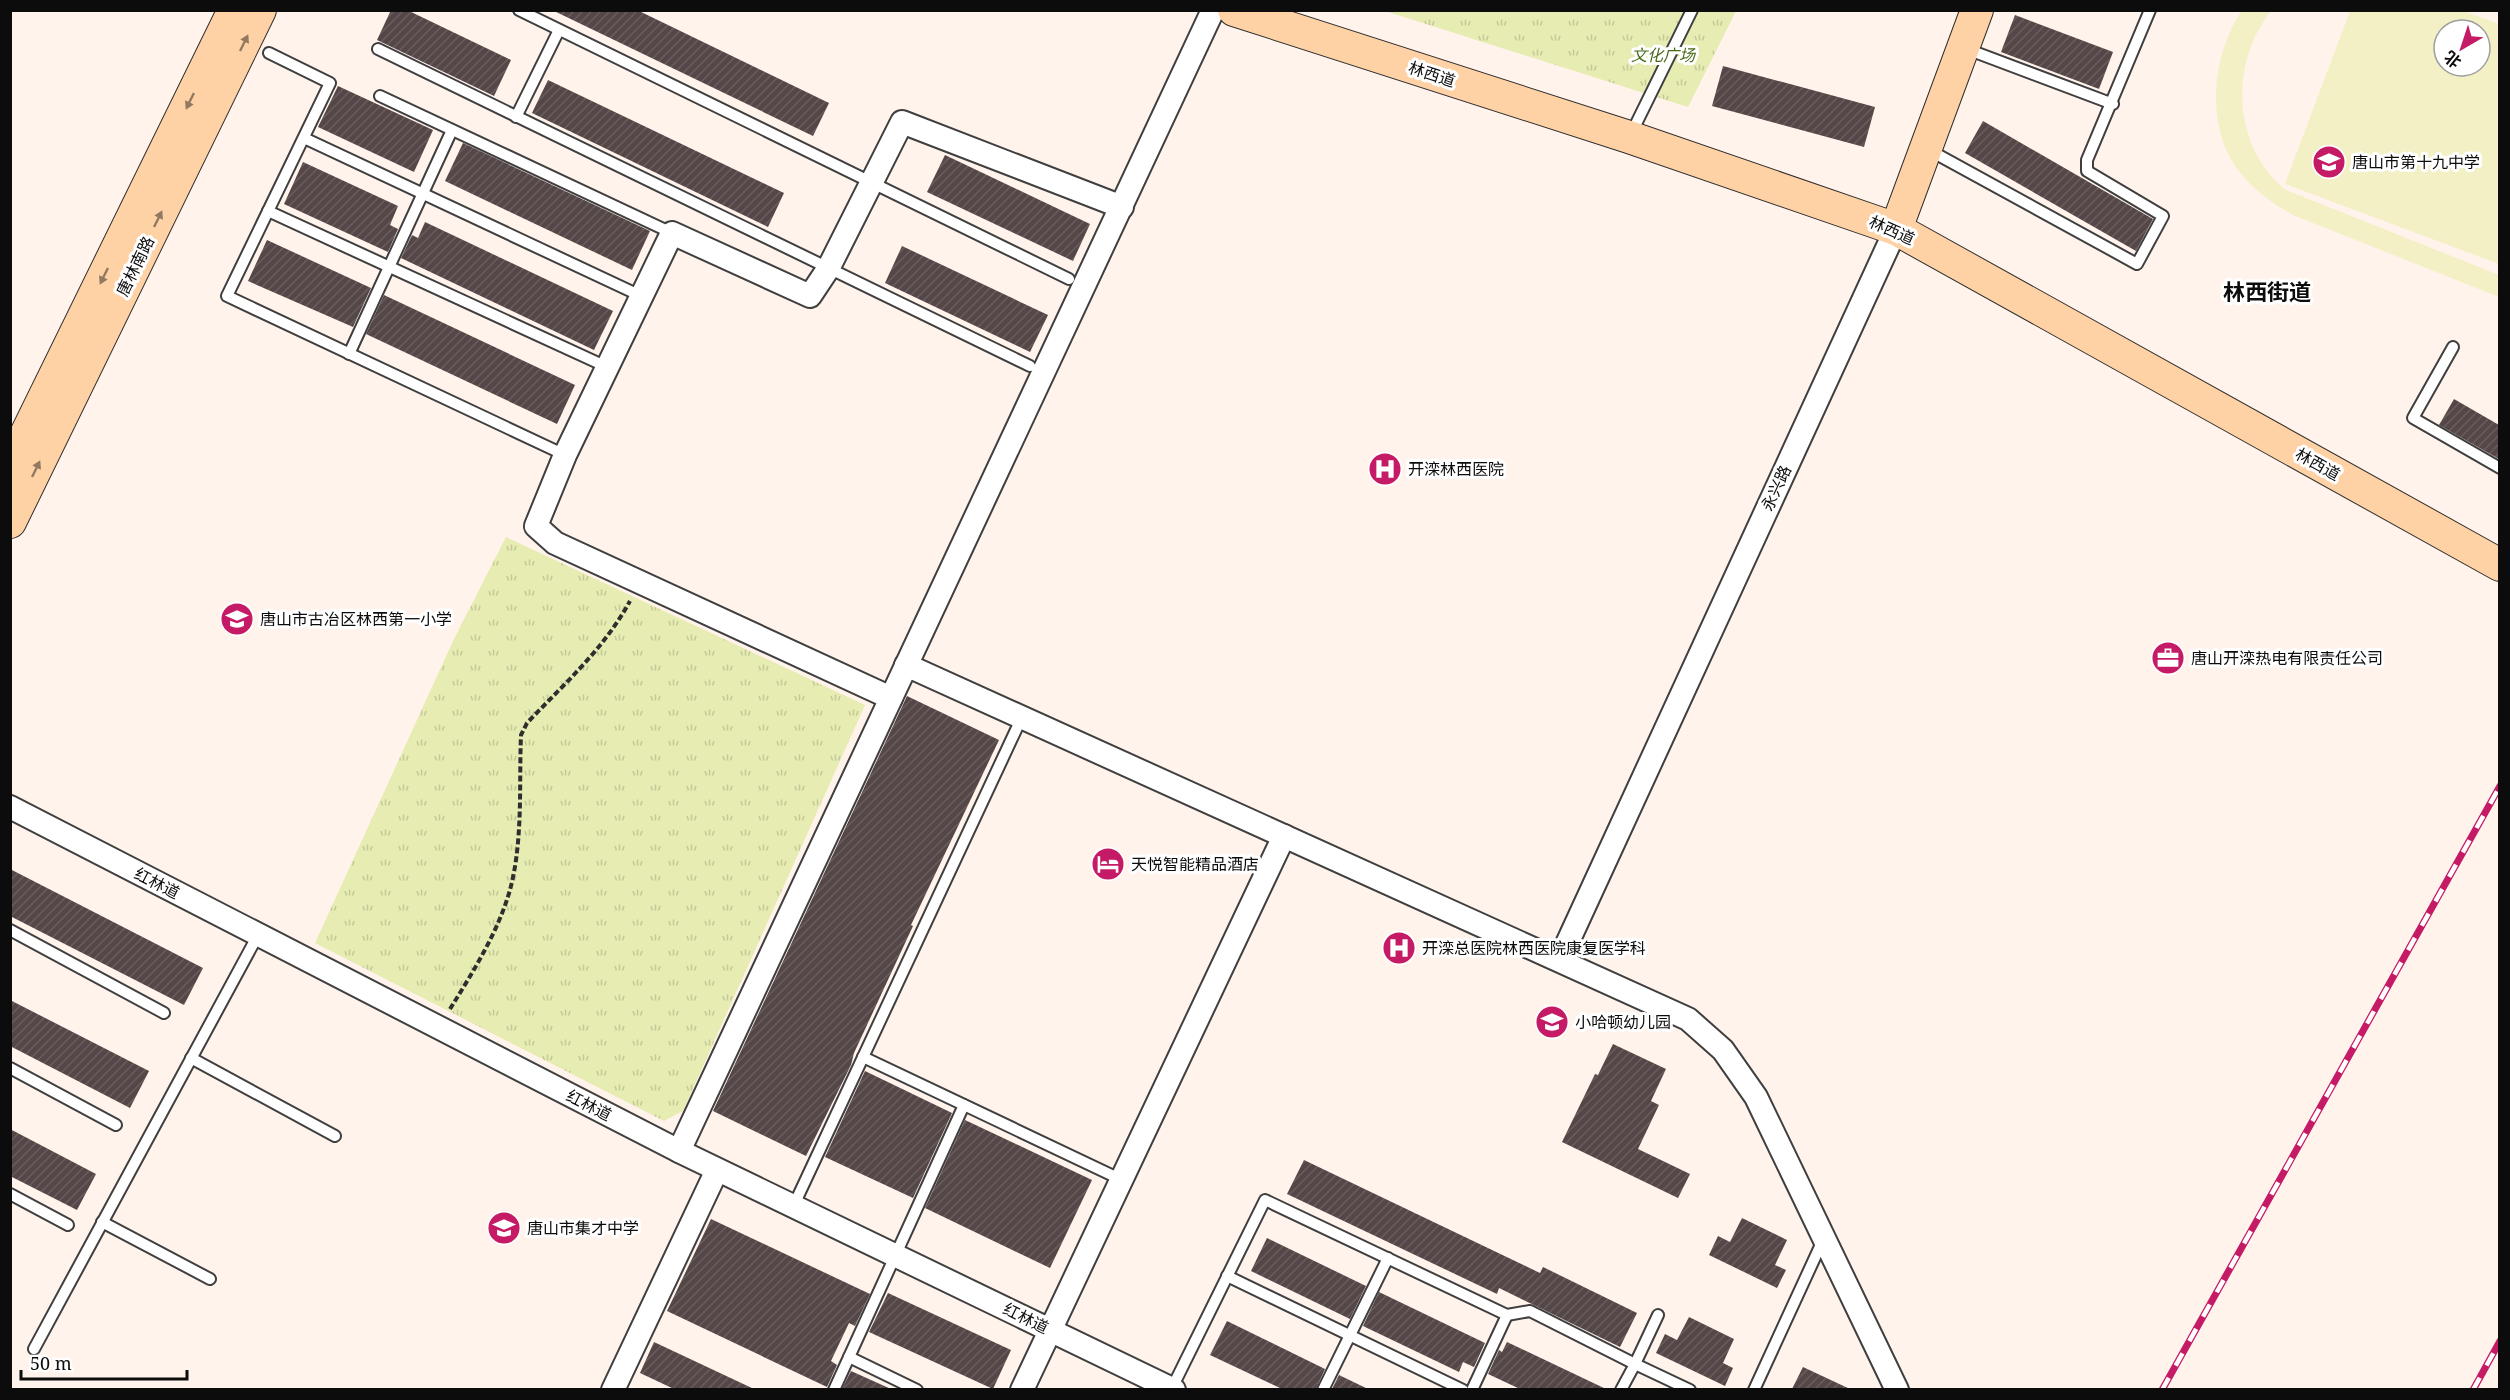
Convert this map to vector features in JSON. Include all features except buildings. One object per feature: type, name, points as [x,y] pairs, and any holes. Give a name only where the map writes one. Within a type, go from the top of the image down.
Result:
[{"type":"main road","name":"唐林南路","points":[[10,467],[234,10]]},
{"type":"main road","name":"唐林南路","points":[[10,522],[260,10]]},
{"type":"main road","name":"林西道","points":[[1234,10],[1629,137],[1896,229],[2499,565]]},
{"type":"main road","name":"永兴路","points":[[1896,229],[1977,10]]},
{"type":"street","points":[[679,1151],[1213,10]]},
{"type":"street","points":[[891,698],[555,543],[536,526],[565,454],[672,233],[810,296],[828,268],[902,122],[1122,207]]},
{"type":"street","name":"永兴路","points":[[1560,959],[1896,229]]},
{"type":"street","points":[[906,665],[1284,837],[1560,959],[1688,1019],[1723,1050],[1756,1097],[1897,1389]]},
{"type":"street","name":"红林道","points":[[10,807],[679,1151],[1173,1389]]},
{"type":"street","points":[[1022,1389],[1284,837]]},
{"type":"street","points":[[613,1389],[717,1170]]},
{"type":"lane","points":[[519,10],[1069,279]]},
{"type":"lane","points":[[1629,137],[1692,10]]},
{"type":"lane","points":[[1926,148],[2137,264],[2163,216],[2087,171],[2087,160],[2113,105],[2150,10]]},
{"type":"lane","points":[[516,117],[560,30]]},
{"type":"lane","points":[[1963,48],[2113,105]]},
{"type":"lane","points":[[378,49],[1030,366]]},
{"type":"lane","points":[[269,53],[330,83],[227,296],[565,454]]},
{"type":"lane","points":[[380,96],[672,233]]},
{"type":"lane","points":[[349,354],[452,130]]},
{"type":"lane","points":[[304,138],[641,296]]},
{"type":"lane","points":[[268,211],[607,367]]},
{"type":"lane","points":[[2453,347],[2413,417],[2499,468]]},
{"type":"lane","points":[[793,1207],[1022,717]]},
{"type":"lane","points":[[10,930],[164,1013]]},
{"type":"lane","points":[[34,1349],[258,935]]},
{"type":"lane","points":[[863,1057],[1122,1180]]},
{"type":"lane","points":[[191,1058],[335,1136]]},
{"type":"lane","points":[[10,1068],[116,1125]]},
{"type":"lane","points":[[834,1389],[964,1105]]},
{"type":"lane","points":[[10,1194],[68,1225]]},
{"type":"lane","points":[[1173,1389],[1265,1200],[1507,1315],[1530,1311],[1690,1389]]},
{"type":"lane","points":[[102,1222],[210,1280]]},
{"type":"lane","points":[[1754,1389],[1824,1238]]},
{"type":"lane","points":[[1323,1389],[1388,1258]]},
{"type":"lane","points":[[1227,1276],[1463,1389]]},
{"type":"lane","points":[[1472,1389],[1507,1315]]},
{"type":"lane","points":[[1621,1389],[1658,1315]]},
{"type":"lane","points":[[849,1358],[917,1389]]},
{"type":"path","points":[[438,1028],[468,980],[496,924],[511,886],[517,847],[520,735],[527,723],[615,629],[640,582]]},
{"type":"green space","name":"文化广场","points":[[1385,11],[1736,11],[1688,107]]},
{"type":"green space","points":[[506,537],[865,705],[683,1111],[664,1121],[315,943],[454,639]]},
{"type":"shaded area","points":[[2242,10],[2271,11],[2248,55],[2243,79],[2242,104],[2246,128],[2255,151],[2268,172],[2286,190],[2499,275],[2499,297],[2293,215],[2247,181],[2230,157],[2222,137],[2217,115],[2216,93],[2218,71],[2224,49]]},
{"type":"shaded area","points":[[2350,11],[2464,11],[2483,18],[2432,18],[2432,78],[2492,78],[2492,21],[2499,24],[2499,264],[2285,184]]},
{"type":"railway","points":[[2162,1390],[2500,786]]},
{"type":"railway","points":[[2473,1390],[2500,1341]]},
{"type":"place","name":"唐山市第十九中学","points":[[2329,162]]},
{"type":"place","name":"开滦林西医院","points":[[1385,469]]},
{"type":"place","name":"唐山市古冶区林西第一小学","points":[[237,619]]},
{"type":"place","name":"唐山开滦热电有限责任公司","points":[[2168,658]]},
{"type":"place","name":"天悦智能精品酒店","points":[[1108,864]]},
{"type":"place","name":"开滦总医院林西医院康复医学科","points":[[1399,948]]},
{"type":"place","name":"小哈顿幼儿园","points":[[1552,1022]]},
{"type":"place","name":"唐山市集才中学","points":[[504,1228]]},
{"type":"district","name":"林西街道","points":[[2267,292]]}]
